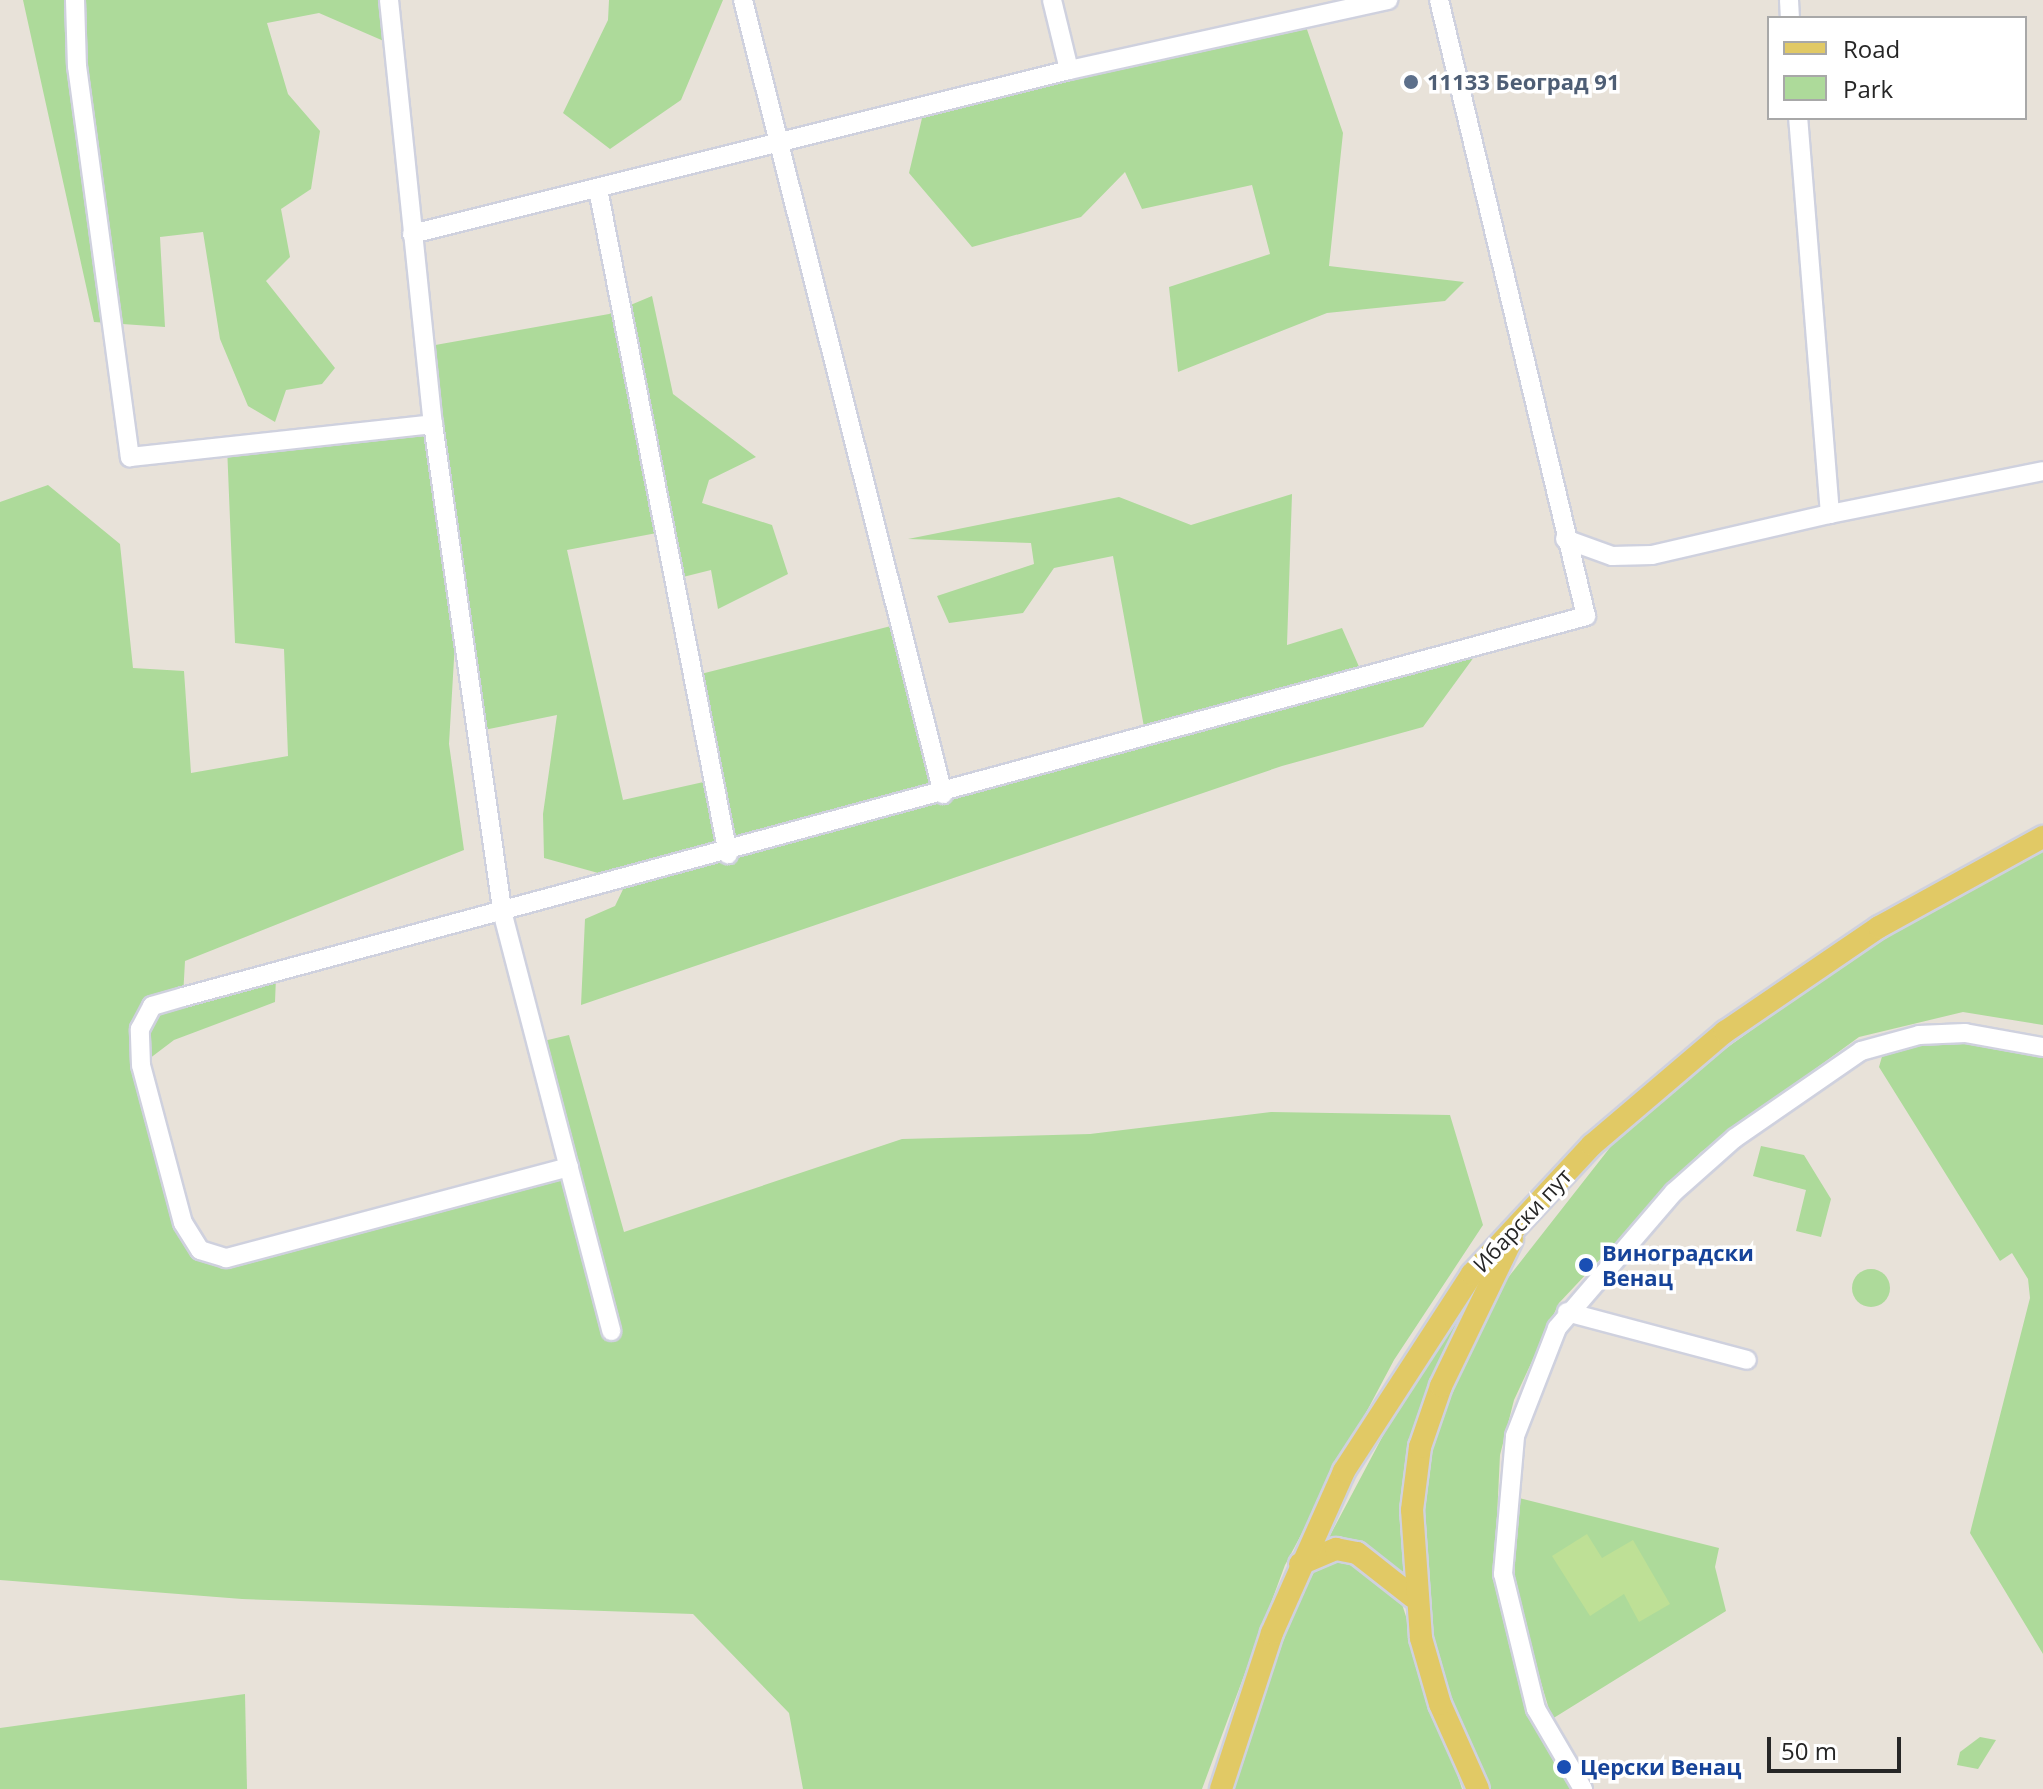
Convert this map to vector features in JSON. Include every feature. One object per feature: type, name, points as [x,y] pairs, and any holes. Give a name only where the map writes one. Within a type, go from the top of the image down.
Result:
[{"type":"main road","name":"Ибарски пут","points":[[1221,1789],[1300,1564],[1393,1387],[1444,1309],[1520,1219],[1627,1113],[1745,1017],[1879,927],[2043,837]]},
{"type":"main road","points":[[1478,1789],[1440,1704],[1413,1597],[1410,1532],[1420,1447],[1454,1353],[1520,1219]]},
{"type":"main road","points":[[1300,1564],[1325,1551],[1350,1551],[1376,1562],[1413,1597]]},
{"type":"street","points":[[75,0],[77,66],[130,457],[433,424]]},
{"type":"street","points":[[389,0],[433,424],[503,915],[611,1331]]},
{"type":"street","points":[[743,0],[943,794]]},
{"type":"street","points":[[1052,0],[1069,70]]},
{"type":"street","points":[[412,234],[1069,70],[1388,0]]},
{"type":"street","points":[[569,1167],[226,1258],[200,1250],[183,1223],[141,1065],[140,1029],[152,1006],[728,854],[1586,616],[1565,539],[1439,0]]},
{"type":"street","points":[[1798,120],[1830,514]]},
{"type":"street","points":[[598,189],[728,854]]},
{"type":"street","points":[[1565,539],[1612,556],[1652,555],[1830,514],[2043,471]]},
{"type":"street","points":[[1583,1789],[1530,1693],[1506,1603],[1502,1549],[1515,1436],[1567,1312],[1674,1192],[1735,1138],[1861,1051],[1919,1035],[1965,1033],[2043,1047]]},
{"type":"street","points":[[1567,1312],[1747,1360]]},
{"type":"green space","points":[[23,0],[389,0],[393,45],[319,13],[267,23],[288,94],[320,131],[311,189],[281,209],[290,257],[266,281],[335,368],[322,384],[286,390],[275,422],[248,406],[220,339],[203,232],[160,237],[165,327],[94,322]]},
{"type":"green space","points":[[609,0],[723,0],[681,100],[610,149],[563,113],[608,20]]},
{"type":"green space","points":[[1303,18],[1343,133],[1329,266],[1464,282],[1445,301],[1327,313],[1178,372],[1169,287],[1270,254],[1252,185],[1142,209],[1125,172],[1081,217],[972,247],[909,173],[923,114]]},
{"type":"green space","points":[[652,296],[673,394],[756,457],[709,480],[702,503],[772,525],[788,574],[718,609],[711,570],[671,580],[662,532],[567,550],[623,800],[708,781],[689,677],[899,624],[944,794],[1146,738],[1113,556],[1054,568],[1023,613],[949,623],[937,596],[1034,564],[1031,543],[908,539],[1119,497],[1191,525],[1292,494],[1287,645],[1342,628],[1364,678],[1482,646],[1423,727],[1282,766],[581,1005],[585,919],[615,906],[627,881],[544,858],[543,814],[557,715],[474,732],[457,608],[449,744],[464,850],[185,961],[183,997],[276,977],[275,1002],[174,1040],[141,1065],[200,1250],[226,1258],[568,1167],[535,1043],[569,1035],[624,1232],[902,1139],[1090,1134],[1271,1112],[1450,1115],[1483,1225],[1394,1360],[1285,1565],[1202,1789],[803,1789],[789,1713],[693,1614],[242,1599],[0,1580],[0,502],[48,485],[120,544],[133,668],[184,671],[191,773],[288,756],[284,649],[235,643],[227,446],[434,424],[424,347],[609,314]]},
{"type":"green space","points":[[2043,851],[2043,1025],[1963,1012],[1859,1037],[1701,1152],[1559,1303],[1514,1400],[1500,1455],[1494,1578],[1529,1709],[1573,1789],[1485,1789],[1459,1736],[1431,1645],[1419,1568],[1424,1477],[1447,1389],[1489,1302],[1612,1145],[1699,1068],[1865,948]]},
{"type":"green space","points":[[1954,1039],[2043,1056],[2043,1654],[1970,1533],[2030,1298],[2028,1279],[2012,1253],[2000,1261],[1879,1067],[1883,1053]]},
{"type":"green space","points":[[1761,1146],[1804,1155],[1831,1199],[1821,1237],[1796,1231],[1806,1190],[1753,1176]]},
{"type":"green space","points":[[1871,1269],[1885,1274],[1890,1288],[1885,1302],[1871,1307],[1857,1302],[1852,1288],[1857,1274]]},
{"type":"green space","points":[[1476,1285],[1481,1288],[1447,1351],[1407,1581],[1326,1543],[1412,1381]]},
{"type":"green space","points":[[1515,1497],[1719,1548],[1715,1567],[1726,1611],[1552,1719],[1515,1597]]},
{"type":"green space","points":[[1587,1534],[1602,1558],[1633,1540],[1670,1604],[1639,1622],[1624,1594],[1590,1616],[1552,1556]]},
{"type":"green space","points":[[1330,1561],[1356,1562],[1400,1598],[1462,1789],[1234,1789],[1288,1621],[1314,1572]]},
{"type":"green space","points":[[245,1694],[247,1789],[0,1789],[0,1728]]},
{"type":"green space","points":[[1980,1737],[1996,1740],[1978,1769],[1957,1765],[1960,1752]]},
{"type":"place","name":"11133 Београд 91","points":[[1411,82]]},
{"type":"place","name":"Виноградски Венац","points":[[1586,1265]]},
{"type":"place","name":"Церски Венац","points":[[1564,1767]]}]
